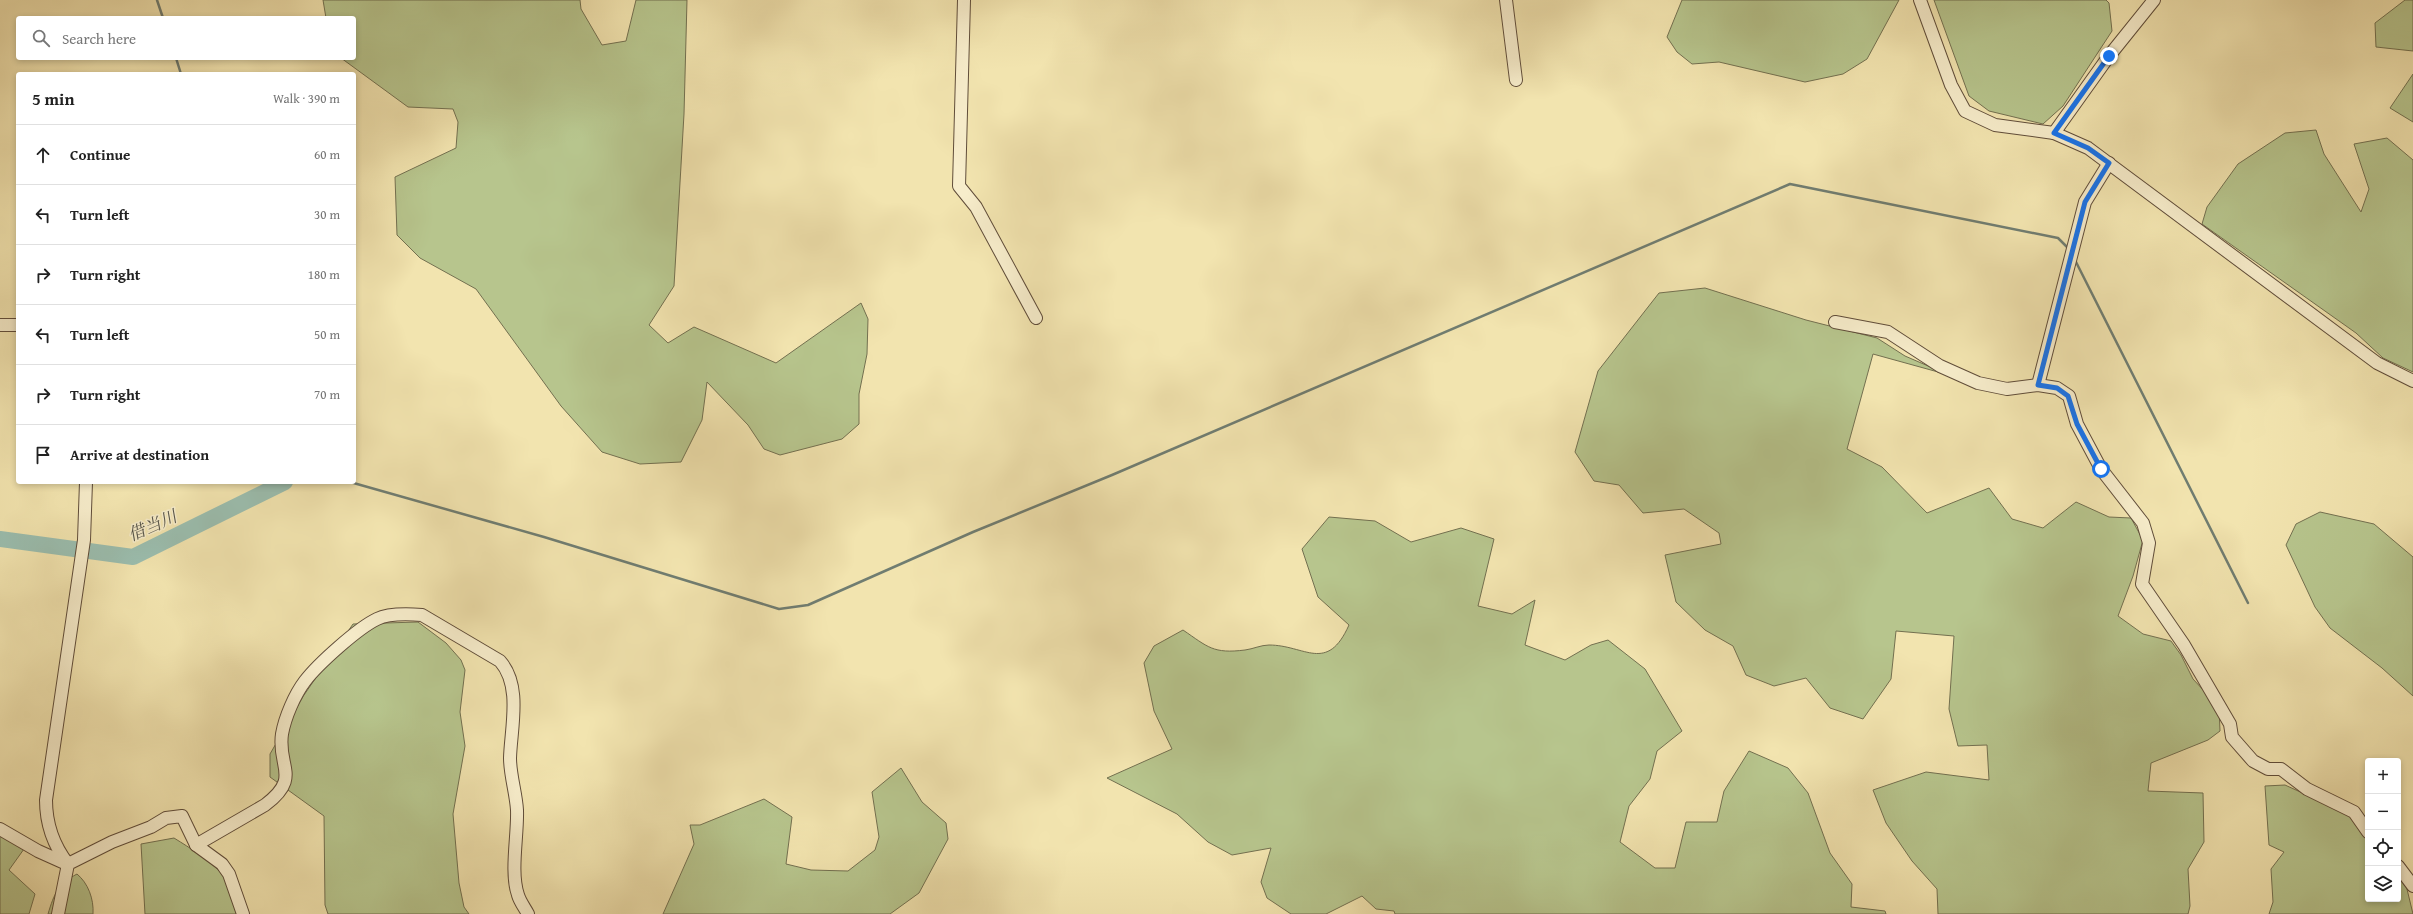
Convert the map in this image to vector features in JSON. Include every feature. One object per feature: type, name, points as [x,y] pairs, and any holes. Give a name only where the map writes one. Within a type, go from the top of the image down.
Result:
[{"type":"street","points":[[964,0],[959,186],[976,207],[1036,318]]},
{"type":"street","points":[[1506,0],[1516,80]]},
{"type":"street","points":[[1920,0],[1951,85],[1965,112],[1995,125],[2054,133],[2088,148],[2376,363],[2413,381]]},
{"type":"street","points":[[2054,133],[2109,56],[2154,0]]},
{"type":"street","points":[[2038,385],[2085,202],[2109,163]]},
{"type":"street","points":[[1834,322],[1888,332],[1940,366],[1978,383],[2007,389],[2038,385],[2057,388],[2068,396],[2077,424],[2101,469],[2142,523],[2149,543],[2142,584],[2187,650],[2230,724],[2232,737],[2253,761],[2268,768],[2281,769],[2307,789],[2354,812],[2367,830]]},
{"type":"street","points":[[0,325],[16,325]]},
{"type":"street","points":[[68,864],[58,852],[49,825],[46,800],[84,540],[86,484]]},
{"type":"street","points":[[196,845],[265,805],[275,797],[286,782],[286,764],[282,745],[282,733],[298,692],[306,680],[352,635],[378,619],[410,614],[422,615],[500,661],[507,669],[510,679],[513,715],[510,760],[517,810],[514,876],[518,895],[528,914]]},
{"type":"street","points":[[0,829],[38,851],[68,864],[112,842],[151,827],[166,818],[182,816],[196,845],[222,864],[229,874],[243,914]]},
{"type":"street","points":[[58,914],[68,864]]},
{"type":"street","points":[[2401,870],[2413,886]]},
{"type":"green space","points":[[323,0],[580,0],[581,9],[602,45],[626,41],[636,0],[687,0],[684,114],[674,286],[649,325],[668,343],[694,327],[776,363],[861,303],[868,319],[867,354],[859,394],[859,424],[842,439],[780,455],[764,449],[748,425],[707,382],[702,420],[681,462],[640,464],[602,452],[561,406],[476,289],[420,258],[397,235],[395,177],[456,148],[458,122],[453,109],[408,107],[344,60],[356,60],[356,16],[326,16]]},
{"type":"green space","points":[[1682,0],[1899,0],[1867,59],[1843,74],[1805,82],[1719,62],[1692,64],[1677,52],[1667,37]]},
{"type":"green space","points":[[1934,0],[2106,0],[2109,3],[2112,31],[2063,106],[2043,124],[1989,111],[1969,96]]},
{"type":"green space","points":[[2405,0],[2413,0],[2413,51],[2376,47],[2375,23]]},
{"type":"green space","points":[[2413,74],[2413,122],[2390,108]]},
{"type":"green space","points":[[2316,130],[2324,154],[2361,212],[2369,189],[2354,144],[2387,138],[2413,160],[2413,372],[2383,358],[2356,333],[2202,224],[2207,207],[2238,164],[2285,133]]},
{"type":"green space","points":[[1705,288],[1806,320],[1877,338],[1905,356],[1949,375],[1873,354],[1847,449],[1882,467],[1927,513],[1989,488],[2012,519],[2043,528],[2076,502],[2109,517],[2131,518],[2143,540],[2133,576],[2118,616],[2143,634],[2171,641],[2181,655],[2193,679],[2219,707],[2220,731],[2208,740],[2151,763],[2148,791],[2203,793],[2204,842],[2188,869],[2190,906],[2188,914],[1938,914],[1937,889],[1912,861],[1886,823],[1873,790],[1926,772],[1989,780],[1987,745],[1958,746],[1949,709],[1954,636],[1896,631],[1891,679],[1863,719],[1830,708],[1806,678],[1774,686],[1746,675],[1733,646],[1705,630],[1676,602],[1665,555],[1721,544],[1719,533],[1684,509],[1643,513],[1619,485],[1594,481],[1575,452],[1598,371],[1659,293]]},
{"type":"green space","points":[[2320,512],[2374,524],[2413,557],[2413,696],[2382,668],[2330,628],[2315,607],[2286,545],[2296,524]]},
{"type":"green space","points":[[1329,517],[1375,521],[1411,542],[1461,528],[1494,539],[1478,606],[1512,614],[1535,600],[1525,645],[1565,660],[1591,645],[1608,640],[1645,669],[1682,731],[1657,751],[1650,779],[1629,806],[1620,842],[1655,868],[1675,868],[1686,822],[1717,822],[1724,791],[1749,751],[1788,768],[1808,793],[1830,853],[1852,884],[1851,907],[1885,911],[1886,914],[1395,914],[1394,911],[1376,909],[1362,896],[1326,914],[1291,914],[1267,898],[1261,882],[1271,848],[1232,855],[1208,842],[1177,814],[1107,778],[1172,749],[1154,711],[1144,663],[1154,646],[1183,630],[1211,648],[1225,651],[1245,650],[1269,645],[1282,646],[1304,652],[1324,653],[1332,649],[1341,640],[1349,625],[1318,597],[1302,549]]},
{"type":"green space","points":[[418,622],[446,643],[461,660],[465,670],[460,712],[465,746],[453,814],[459,883],[464,907],[469,914],[328,914],[325,905],[324,816],[270,777],[270,754],[304,695],[353,624]]},
{"type":"green space","points":[[901,768],[922,802],[946,823],[948,839],[919,893],[890,914],[663,914],[694,844],[690,825],[700,825],[764,799],[792,817],[786,864],[811,870],[848,871],[875,850],[879,837],[872,792]]},
{"type":"green space","points":[[2285,785],[2351,815],[2365,832],[2365,902],[2401,902],[2401,878],[2406,885],[2413,914],[2269,914],[2273,902],[2271,869],[2284,852],[2269,845],[2265,786]]},
{"type":"green space","points":[[0,824],[24,849],[9,870],[35,894],[29,914],[0,914]]},
{"type":"green space","points":[[174,838],[198,853],[226,878],[240,900],[245,914],[145,914],[141,844]]},
{"type":"green space","points":[[77,874],[90,892],[93,914],[48,914],[52,901],[58,890],[65,882]]},
{"type":"waterway","points":[[157,0],[162,16]]},
{"type":"waterway","points":[[177,60],[180,72]]},
{"type":"waterway","points":[[356,484],[544,537],[779,609],[808,605],[973,532],[1112,475],[1790,184],[2058,238],[2069,249]]},
{"type":"waterway","points":[[2074,258],[2248,603]]},
{"type":"waterway","name":"借当川","points":[[0,539],[133,557],[281,484]]},
{"type":"route","points":[[2101,469],[2077,424],[2068,396],[2057,388],[2038,385],[2085,202],[2109,163],[2088,148],[2073,140],[2054,133],[2063,118],[2095,77],[2109,56]]}]
